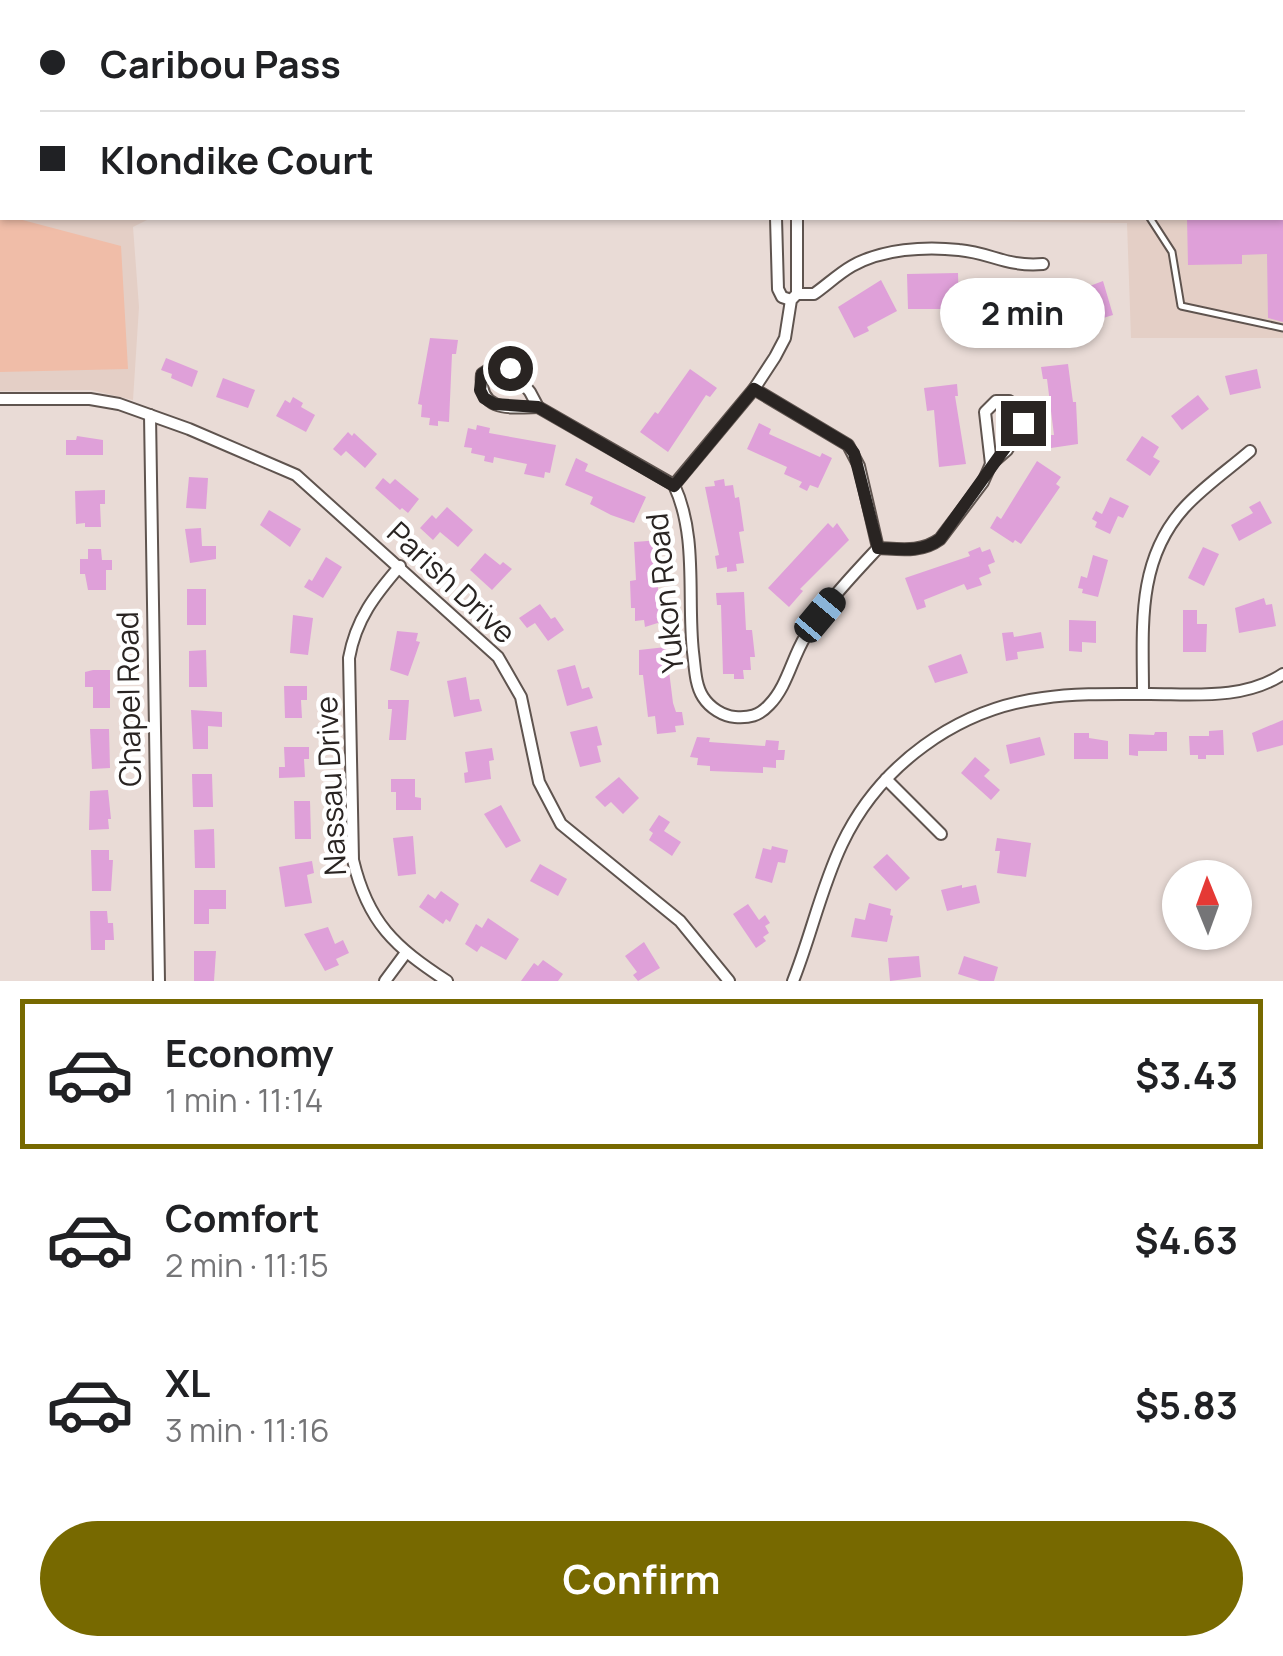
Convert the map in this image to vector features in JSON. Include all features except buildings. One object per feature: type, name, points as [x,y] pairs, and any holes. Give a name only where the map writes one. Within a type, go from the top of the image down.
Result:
[{"type":"street","points":[[776,220],[778,289],[782,297],[814,294],[865,259],[905,251],[958,250],[1002,263],[1043,264]]},
{"type":"street","name":"Yukon Road","points":[[796,220],[794,297],[785,338],[754,389],[674,486],[680,496],[688,545],[692,646],[698,684],[710,705],[727,716],[759,714],[775,698],[820,615],[878,548]]},
{"type":"street","points":[[538,407],[510,368],[494,366],[482,374],[480,390],[494,404],[538,407],[674,486]]},
{"type":"street","points":[[754,389],[848,445],[854,453],[878,548],[914,550],[940,539],[1023,423],[1020,409],[1009,401],[996,401],[985,412],[992,464]]},
{"type":"street","name":"Parish Drive","points":[[0,399],[90,399],[119,404],[285,469],[485,643],[508,671],[527,717],[539,782],[561,824],[680,921],[729,981]]},
{"type":"street","name":"Chapel Road","points":[[150,416],[159,981]]},
{"type":"street","points":[[1143,694],[1142,606],[1158,547],[1186,506],[1250,452]]},
{"type":"street","name":"Nassau Drive","points":[[400,566],[368,604],[355,629],[349,658],[353,860],[359,887],[372,914],[405,954],[448,981]]},
{"type":"street","points":[[794,981],[842,844],[862,809],[913,753],[955,725],[1002,706],[1057,696],[1227,693],[1262,685],[1283,674]]},
{"type":"street","points":[[886,779],[941,834]]},
{"type":"street","points":[[385,981],[405,954]]},
{"type":"lane","points":[[1151,220],[1172,252],[1181,306],[1283,328]]},
{"type":"shaded area","points":[[0,220],[147,220],[133,227],[139,307],[133,400],[91,390],[0,391]]},
{"type":"shaded area","points":[[0,220],[23,220],[121,246],[128,369],[0,372]]},
{"type":"shaded area","points":[[884,220],[1283,220],[1283,338],[1131,338],[1127,223]]},
{"type":"route","points":[[510,368],[494,366],[482,374],[480,390],[484,398],[494,404],[538,407],[674,486],[754,389],[848,445],[859,466],[878,548],[914,550],[940,539],[1023,423]]}]
